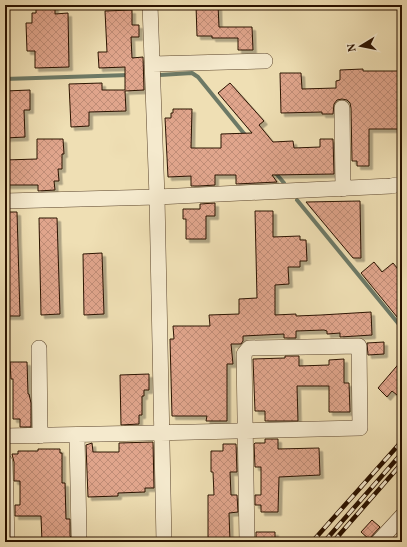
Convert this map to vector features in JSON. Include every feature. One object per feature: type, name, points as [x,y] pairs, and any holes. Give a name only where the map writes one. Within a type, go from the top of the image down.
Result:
[{"type":"street","points":[[150,5],[157,197],[164,542]]},
{"type":"street","points":[[152,64],[265,61]]},
{"type":"street","points":[[342,108],[343,188]]},
{"type":"street","points":[[5,201],[157,197],[390,186],[402,184]]},
{"type":"street","points":[[5,436],[162,434],[245,431],[360,428],[359,346],[249,348],[244,354],[245,431],[247,542]]},
{"type":"street","points":[[39,348],[40,436]]},
{"type":"street","points":[[77,435],[79,535]]},
{"type":"street","points":[[5,462],[7,542]]},
{"type":"street","points":[[378,542],[402,516]]},
{"type":"building","points":[[36,5],[55,5],[55,14],[68,13],[69,67],[35,68],[35,51],[27,51],[26,23],[32,23],[32,13],[36,13]]},
{"type":"building","points":[[196,5],[218,5],[219,27],[252,27],[253,50],[238,50],[238,38],[212,38],[212,36],[197,36]]},
{"type":"building","points":[[132,10],[132,25],[139,25],[139,37],[131,37],[132,58],[143,57],[144,90],[125,91],[126,111],[89,112],[89,126],[71,127],[69,84],[102,83],[102,90],[125,90],[125,67],[99,68],[98,52],[107,52],[105,11]]},
{"type":"building","points":[[363,69],[363,71],[402,71],[402,129],[369,129],[369,166],[357,166],[357,161],[352,161],[350,103],[347,100],[337,100],[334,104],[333,114],[322,114],[322,112],[281,113],[280,73],[301,73],[302,89],[336,88],[336,81],[340,80],[340,70]]},
{"type":"building","points":[[230,83],[264,121],[259,125],[273,142],[293,141],[294,148],[320,147],[320,139],[333,139],[334,174],[272,175],[277,182],[236,184],[236,175],[215,175],[215,185],[199,186],[191,186],[191,176],[168,177],[165,118],[171,118],[173,109],[192,109],[191,148],[221,148],[221,134],[252,133],[218,93]]},
{"type":"building","points":[[30,90],[30,110],[24,110],[25,137],[5,138],[5,91]]},
{"type":"building","points":[[37,139],[63,139],[64,154],[62,154],[62,169],[58,169],[59,181],[54,181],[55,190],[38,191],[38,185],[5,185],[5,160],[37,159]]},
{"type":"building","points":[[360,201],[361,258],[353,258],[306,202]]},
{"type":"building","points":[[215,203],[215,216],[206,216],[206,239],[186,239],[186,219],[183,219],[183,209],[200,209],[200,204]]},
{"type":"building","points":[[255,211],[273,211],[273,237],[300,236],[300,240],[306,240],[307,261],[300,261],[300,267],[288,267],[289,284],[275,285],[275,315],[296,314],[296,316],[371,312],[372,335],[340,337],[340,333],[327,334],[327,331],[324,330],[296,331],[296,338],[284,338],[284,334],[243,336],[243,341],[241,344],[231,344],[233,364],[227,364],[227,421],[206,421],[207,416],[172,416],[170,339],[174,339],[173,326],[210,326],[209,315],[239,314],[239,299],[257,298]]},
{"type":"building","points":[[5,212],[17,212],[20,316],[5,316]]},
{"type":"building","points":[[39,218],[57,218],[60,314],[41,315]]},
{"type":"building","points":[[102,253],[104,314],[84,315],[83,254]]},
{"type":"building","points":[[374,262],[382,272],[393,263],[402,274],[397,279],[402,286],[402,323],[361,273]]},
{"type":"building","points":[[384,342],[384,354],[368,355],[367,343]]},
{"type":"building","points":[[285,356],[299,356],[299,366],[329,365],[329,360],[344,359],[344,383],[349,383],[350,412],[329,412],[329,386],[297,386],[298,421],[265,421],[265,411],[255,411],[253,359],[285,358]]},
{"type":"building","points":[[402,360],[402,399],[392,391],[387,397],[378,388]]},
{"type":"building","points":[[10,362],[27,362],[28,394],[31,403],[31,427],[20,427],[20,419],[13,419],[13,379],[11,379]]},
{"type":"building","points":[[149,374],[149,390],[144,390],[144,396],[142,396],[142,415],[139,415],[139,424],[121,425],[120,375]]},
{"type":"building","points":[[265,439],[278,439],[278,449],[319,448],[320,475],[279,477],[278,512],[261,512],[261,505],[255,505],[255,495],[261,495],[261,467],[255,467],[254,444],[265,443]]},
{"type":"building","points":[[153,442],[154,488],[145,488],[145,492],[118,493],[118,496],[88,497],[86,445],[92,443],[93,452],[119,452],[119,443]]},
{"type":"building","points":[[223,444],[236,444],[237,472],[230,472],[231,495],[237,495],[238,512],[229,513],[230,542],[208,542],[208,495],[214,495],[213,472],[211,472],[211,451],[223,451]]},
{"type":"building","points":[[38,449],[60,449],[60,453],[62,453],[62,483],[65,483],[66,519],[70,519],[70,536],[74,542],[42,542],[41,516],[15,516],[15,505],[20,505],[20,481],[14,481],[14,462],[12,454],[18,454],[18,451],[38,451]]},
{"type":"building","points":[[372,520],[380,527],[369,539],[361,532]]},
{"type":"building","points":[[256,532],[275,532],[275,542],[256,542]]},
{"type":"waterway","points":[[160,75],[192,73],[198,77],[246,136]]},
{"type":"waterway","points":[[5,79],[129,75]]},
{"type":"waterway","points":[[274,171],[284,183]]},
{"type":"waterway","points":[[297,200],[402,328]]},
{"type":"railway","points":[[312,542],[402,441]]},
{"type":"railway","points":[[324,542],[402,453]]},
{"type":"railway","points":[[333,542],[402,463]]}]
